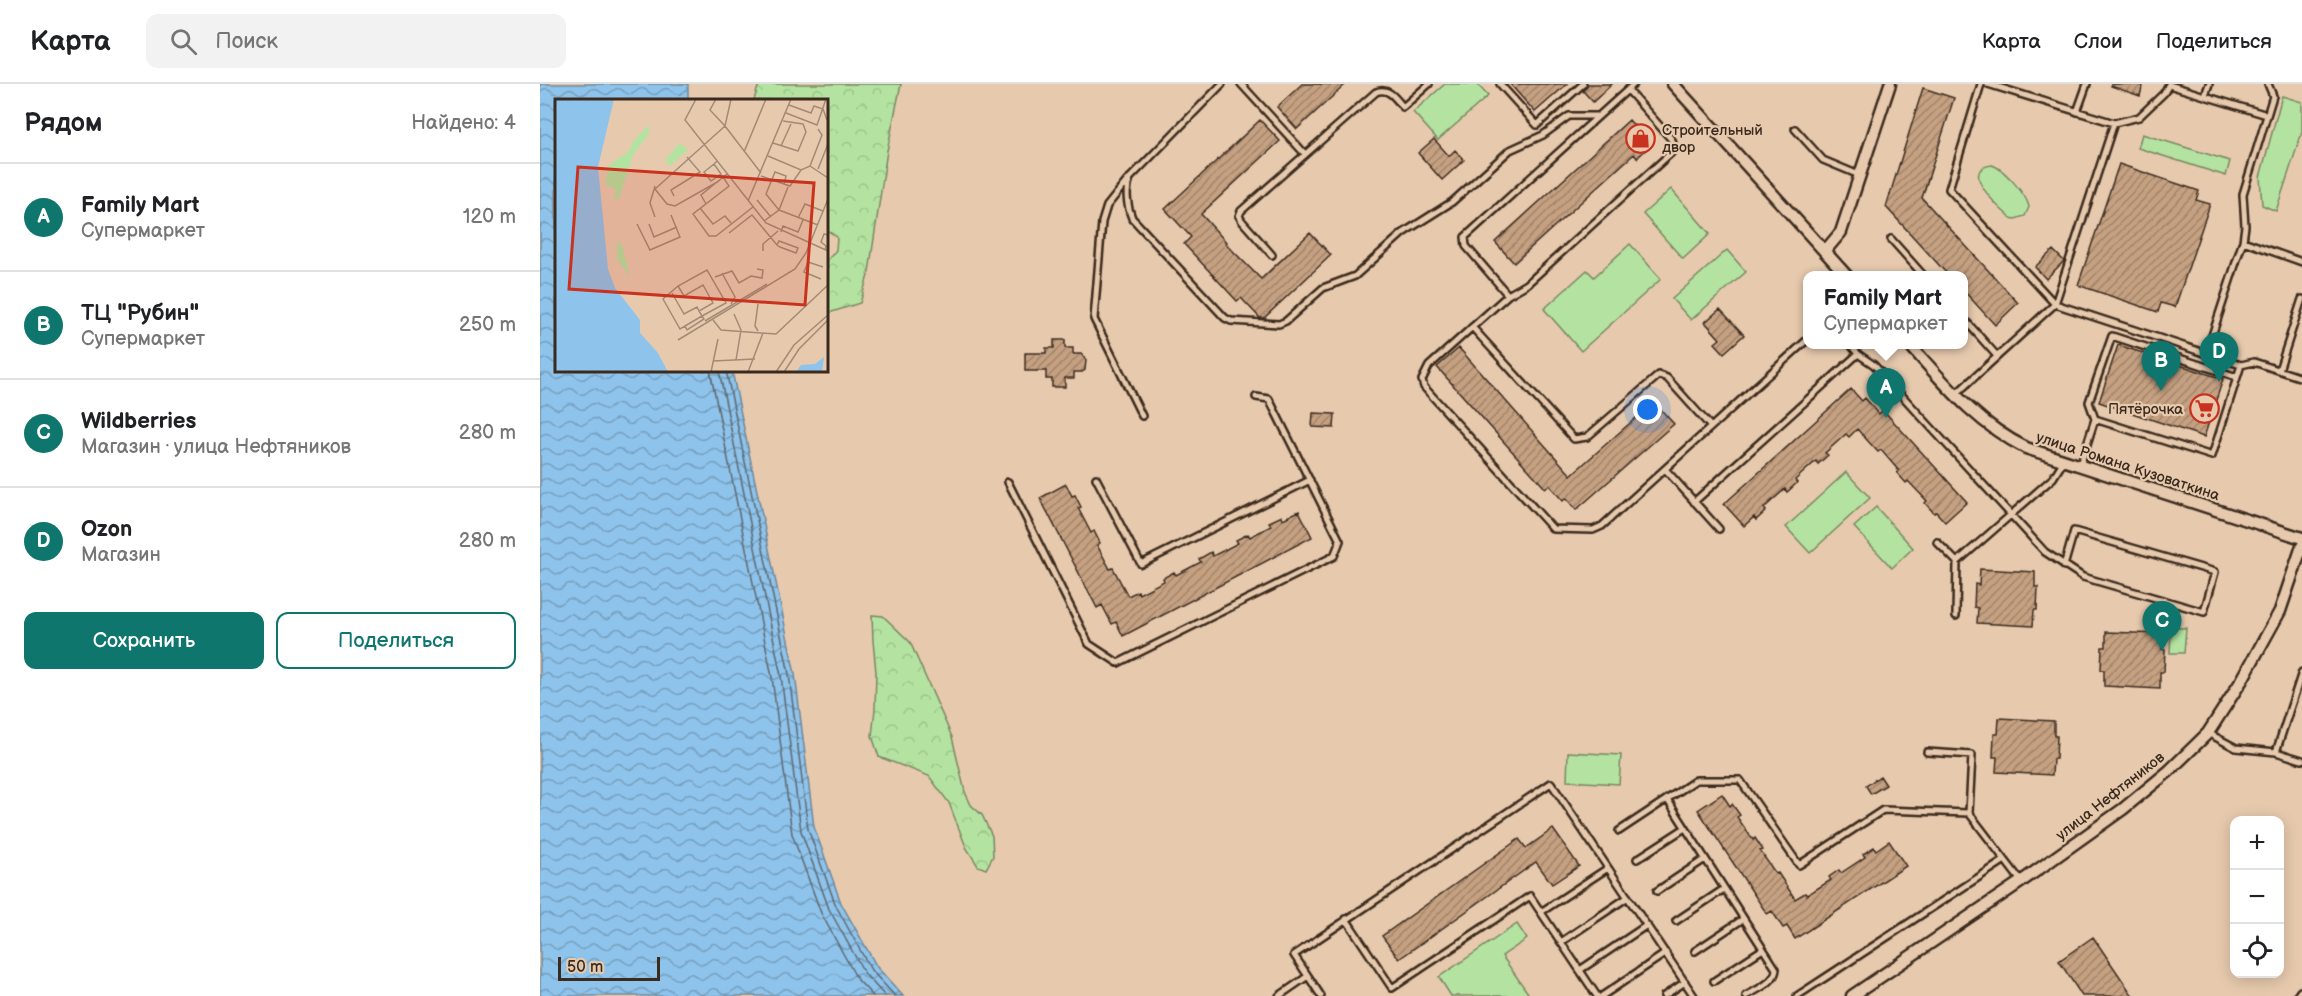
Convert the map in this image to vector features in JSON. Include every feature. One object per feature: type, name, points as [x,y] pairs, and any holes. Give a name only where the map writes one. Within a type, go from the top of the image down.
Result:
[{"type":"street","points":[[1673,84],[1843,271]]},
{"type":"street","points":[[1825,251],[1841,232],[1890,84]]},
{"type":"street","name":"улица Романа Кузоваткина","points":[[1914,349],[1980,419],[2010,440],[2063,462],[2302,538]]},
{"type":"street","name":"улица Нефтяников","points":[[1852,996],[2022,881],[2123,809],[2169,771],[2208,733],[2242,680],[2280,611],[2302,546]]},
{"type":"lane","points":[[1142,416],[1094,320],[1102,222],[1107,206],[1130,177],[1222,84]]},
{"type":"lane","points":[[1241,84],[1305,154]]},
{"type":"lane","points":[[1272,255],[1239,216],[1241,211],[1376,92],[1382,89],[1388,91],[1403,107],[1429,84]]},
{"type":"lane","points":[[1500,84],[1537,125],[1583,84]]},
{"type":"lane","points":[[1508,295],[1466,246],[1465,237],[1634,84]]},
{"type":"lane","points":[[1981,84],[1949,189],[2055,304],[2241,365],[2254,362],[2302,378]]},
{"type":"lane","points":[[1988,84],[2114,123],[2139,117],[2164,93],[2169,84],[2267,115]]},
{"type":"lane","points":[[2078,112],[2086,84]]},
{"type":"lane","points":[[2205,95],[2209,84]]},
{"type":"lane","points":[[2206,354],[2243,241],[2245,226],[2243,194],[2272,96],[2268,84]]},
{"type":"lane","points":[[1628,90],[1671,140],[1674,148],[1671,153],[1527,284],[1508,295],[1429,366],[1422,380],[1424,387],[1553,529],[1597,529],[1803,344]]},
{"type":"lane","points":[[1130,177],[1127,185],[1128,209],[1132,218],[1225,318],[1231,321],[1279,324],[1286,321],[1323,288],[1355,276],[1403,233],[1452,202],[1510,150],[1543,135],[1569,116],[1597,116]]},
{"type":"lane","points":[[1955,395],[2055,304],[2114,123]]},
{"type":"lane","points":[[1795,129],[1823,160],[1860,175]]},
{"type":"lane","points":[[1891,239],[1920,271]]},
{"type":"lane","points":[[2243,241],[2302,262]]},
{"type":"lane","points":[[2279,370],[2302,299]]},
{"type":"lane","points":[[1968,323],[1997,356]]},
{"type":"lane","points":[[1472,327],[1574,439],[1587,437],[1659,375],[1667,378],[1711,427]]},
{"type":"lane","points":[[2080,467],[2095,419],[2089,402],[2112,336],[2237,377]]},
{"type":"lane","points":[[1854,349],[1874,366],[2045,552],[2064,566],[2083,577],[2204,612],[2215,572],[2074,531],[2064,566]]},
{"type":"lane","points":[[1694,502],[1858,354]]},
{"type":"lane","points":[[2095,419],[2212,456],[2241,365]]},
{"type":"lane","points":[[1008,482],[1089,644],[1118,663],[1334,556],[1340,541],[1269,399],[1256,397]]},
{"type":"lane","points":[[1957,562],[2053,478],[2063,462]]},
{"type":"lane","points":[[1665,469],[1719,530]]},
{"type":"lane","points":[[1096,478],[1141,564],[1310,480]]},
{"type":"lane","points":[[1938,542],[1957,562],[1956,616]]},
{"type":"lane","points":[[2276,752],[2302,672]]},
{"type":"lane","points":[[2208,733],[2235,748],[2276,752],[2302,760]]},
{"type":"lane","points":[[1927,752],[1972,755],[1969,813],[2022,881]]},
{"type":"lane","points":[[1619,831],[1696,780],[1740,780],[1799,865],[1883,810],[1969,813]]},
{"type":"lane","points":[[1321,996],[1294,954],[1551,783],[1694,996]]},
{"type":"lane","points":[[1667,800],[1776,969],[1772,980],[1746,996]]},
{"type":"lane","points":[[1636,859],[1685,828]]},
{"type":"lane","points":[[1657,891],[1705,859]]},
{"type":"lane","points":[[1797,996],[2005,860]]},
{"type":"lane","points":[[1541,912],[1608,868]]},
{"type":"lane","points":[[1676,921],[1724,889]]},
{"type":"lane","points":[[1346,919],[1392,988],[1530,896],[1597,996]]},
{"type":"lane","points":[[1561,942],[1628,897]]},
{"type":"lane","points":[[1695,951],[1743,919]]},
{"type":"lane","points":[[1580,970],[1647,925]]},
{"type":"lane","points":[[1714,981],[1763,949]]},
{"type":"lane","points":[[1602,996],[1666,954]]},
{"type":"lane","points":[[1279,996],[1308,976]]},
{"type":"lane","points":[[1664,996],[1685,982]]},
{"type":"green space","points":[[759,84],[901,84],[887,151],[869,272],[860,303],[828,312],[828,260],[836,250],[837,237],[828,231],[828,99],[754,99]]},
{"type":"green space","points":[[1445,84],[1477,84],[1488,96],[1438,140],[1413,112]]},
{"type":"green space","points":[[2282,96],[2302,102],[2302,132],[2276,211],[2262,205],[2260,177]]},
{"type":"green space","points":[[2142,134],[2230,161],[2226,176],[2138,148]]},
{"type":"green space","points":[[1992,165],[2008,176],[2024,196],[2029,207],[2025,216],[2011,218],[1984,190],[1979,174],[1982,168]]},
{"type":"green space","points":[[1671,189],[1710,234],[1683,259],[1643,214]]},
{"type":"green space","points":[[1630,244],[1661,279],[1581,351],[1544,309],[1587,270],[1594,277]]},
{"type":"green space","points":[[1727,250],[1746,272],[1691,320],[1672,299]]},
{"type":"green space","points":[[1846,472],[1870,498],[1810,553],[1786,527]]},
{"type":"green space","points":[[1876,507],[1913,548],[1892,568],[1854,527]]},
{"type":"green space","points":[[872,615],[883,616],[910,642],[952,737],[965,792],[971,805],[982,815],[992,836],[993,856],[986,869],[978,866],[966,847],[949,803],[929,776],[879,757],[872,736],[876,672]]},
{"type":"green space","points":[[2171,628],[2186,628],[2184,653],[2170,653]]},
{"type":"green space","points":[[1568,752],[1621,755],[1619,784],[1567,781]]},
{"type":"green space","points":[[1517,924],[1527,939],[1502,956],[1530,996],[1451,996],[1439,977]]},
{"type":"water","points":[[540,84],[688,84],[688,99],[555,99],[555,372],[732,372],[795,674],[814,827],[841,903],[877,967],[903,996],[540,996]]},
{"type":"building","points":[[1302,84],[1346,84],[1297,129],[1277,107]]},
{"type":"building","points":[[1510,84],[1567,84],[1535,112]]},
{"type":"building","points":[[1588,84],[1612,84],[1593,102],[1583,91]]},
{"type":"building","points":[[2111,84],[2143,84],[2140,96],[2111,86]]},
{"type":"building","points":[[1923,88],[1954,98],[1922,198],[2018,303],[1995,325],[1968,295],[1968,271],[1944,271],[1886,207]]},
{"type":"building","points":[[1260,120],[1280,141],[1201,214],[1225,243],[1261,279],[1310,233],[1331,255],[1264,318],[1260,318],[1241,298],[1237,301],[1184,244],[1191,237],[1165,209]]},
{"type":"building","points":[[1629,120],[1651,145],[1637,158],[1634,154],[1514,263],[1495,242]]},
{"type":"building","points":[[1434,139],[1449,156],[1455,150],[1464,160],[1442,180],[1418,153]]},
{"type":"building","points":[[2119,164],[2199,191],[2196,200],[2210,204],[2175,307],[2161,303],[2158,312],[2078,285]]},
{"type":"building","points":[[2053,250],[2064,261],[2046,279],[2035,267]]},
{"type":"building","points":[[1720,309],[1744,335],[1724,353],[1715,343],[1720,339],[1705,322]]},
{"type":"building","points":[[1054,340],[1065,340],[1065,348],[1073,348],[1073,354],[1081,354],[1086,360],[1085,370],[1074,372],[1074,378],[1065,378],[1065,387],[1052,387],[1052,379],[1046,379],[1046,371],[1025,371],[1025,353],[1046,353],[1046,348],[1054,348]]},
{"type":"building","points":[[2118,345],[2223,379],[2204,437],[2099,402]]},
{"type":"building","points":[[1459,348],[1571,475],[1654,402],[1674,424],[1576,510],[1566,498],[1563,501],[1549,485],[1545,488],[1437,367]]},
{"type":"building","points":[[1851,389],[1862,401],[1865,398],[1879,414],[1883,410],[1967,502],[1945,522],[1936,512],[1934,513],[1925,503],[1927,501],[1908,481],[1906,483],[1897,473],[1899,471],[1881,450],[1878,452],[1857,429],[1849,437],[1846,434],[1825,453],[1828,455],[1818,464],[1816,461],[1795,480],[1797,483],[1787,492],[1785,489],[1764,508],[1766,511],[1756,520],[1754,517],[1744,526],[1724,504]]},
{"type":"building","points":[[1313,413],[1335,414],[1334,428],[1312,427]]},
{"type":"building","points":[[1066,484],[1072,496],[1075,495],[1081,507],[1078,508],[1091,533],[1094,531],[1100,543],[1097,545],[1110,569],[1113,568],[1128,596],[1138,591],[1139,594],[1164,581],[1163,578],[1174,572],[1176,575],[1201,562],[1199,559],[1211,552],[1213,556],[1238,543],[1236,540],[1248,534],[1250,537],[1271,526],[1269,522],[1282,516],[1283,519],[1299,511],[1312,537],[1123,636],[1116,622],[1112,624],[1102,605],[1097,608],[1040,498]]},
{"type":"building","points":[[1980,569],[2035,572],[2035,587],[2038,587],[2037,610],[2034,610],[2033,626],[1977,623],[1978,608],[1974,607],[1975,584],[1979,585]]},
{"type":"building","points":[[2106,632],[2162,634],[2162,649],[2165,650],[2164,672],[2160,672],[2160,689],[2104,686],[2104,670],[2101,670],[2102,647],[2106,647]]},
{"type":"building","points":[[1999,718],[2054,721],[2054,736],[2057,736],[2056,759],[2053,759],[2052,775],[1996,772],[1997,757],[1993,757],[1994,734],[1998,734]]},
{"type":"building","points":[[1880,776],[1886,785],[1871,794],[1866,786]]},
{"type":"building","points":[[1722,794],[1740,815],[1737,817],[1753,840],[1755,838],[1763,850],[1760,851],[1795,899],[1805,893],[1807,895],[1831,880],[1829,877],[1839,870],[1841,873],[1865,857],[1863,854],[1874,847],[1876,850],[1889,841],[1906,866],[1795,939],[1787,926],[1783,928],[1772,911],[1767,914],[1698,810]]},
{"type":"building","points":[[1553,829],[1579,866],[1552,884],[1536,862],[1399,959],[1382,936],[1519,839],[1526,848]]},
{"type":"building","points":[[2093,937],[2133,996],[2082,996],[2059,961]]},
{"type":"place","name":"Строительный двор","points":[[1641,139]]},
{"type":"place","name":"Ozon","points":[[2219,382]]},
{"type":"place","name":"ТЦ \"Рубин\"","points":[[2161,391]]},
{"type":"place","name":"Пятёрочка","points":[[2204,409]]},
{"type":"place","name":"Family Mart","points":[[1886,418]]},
{"type":"place","name":"Wildberries","points":[[2162,651]]}]
